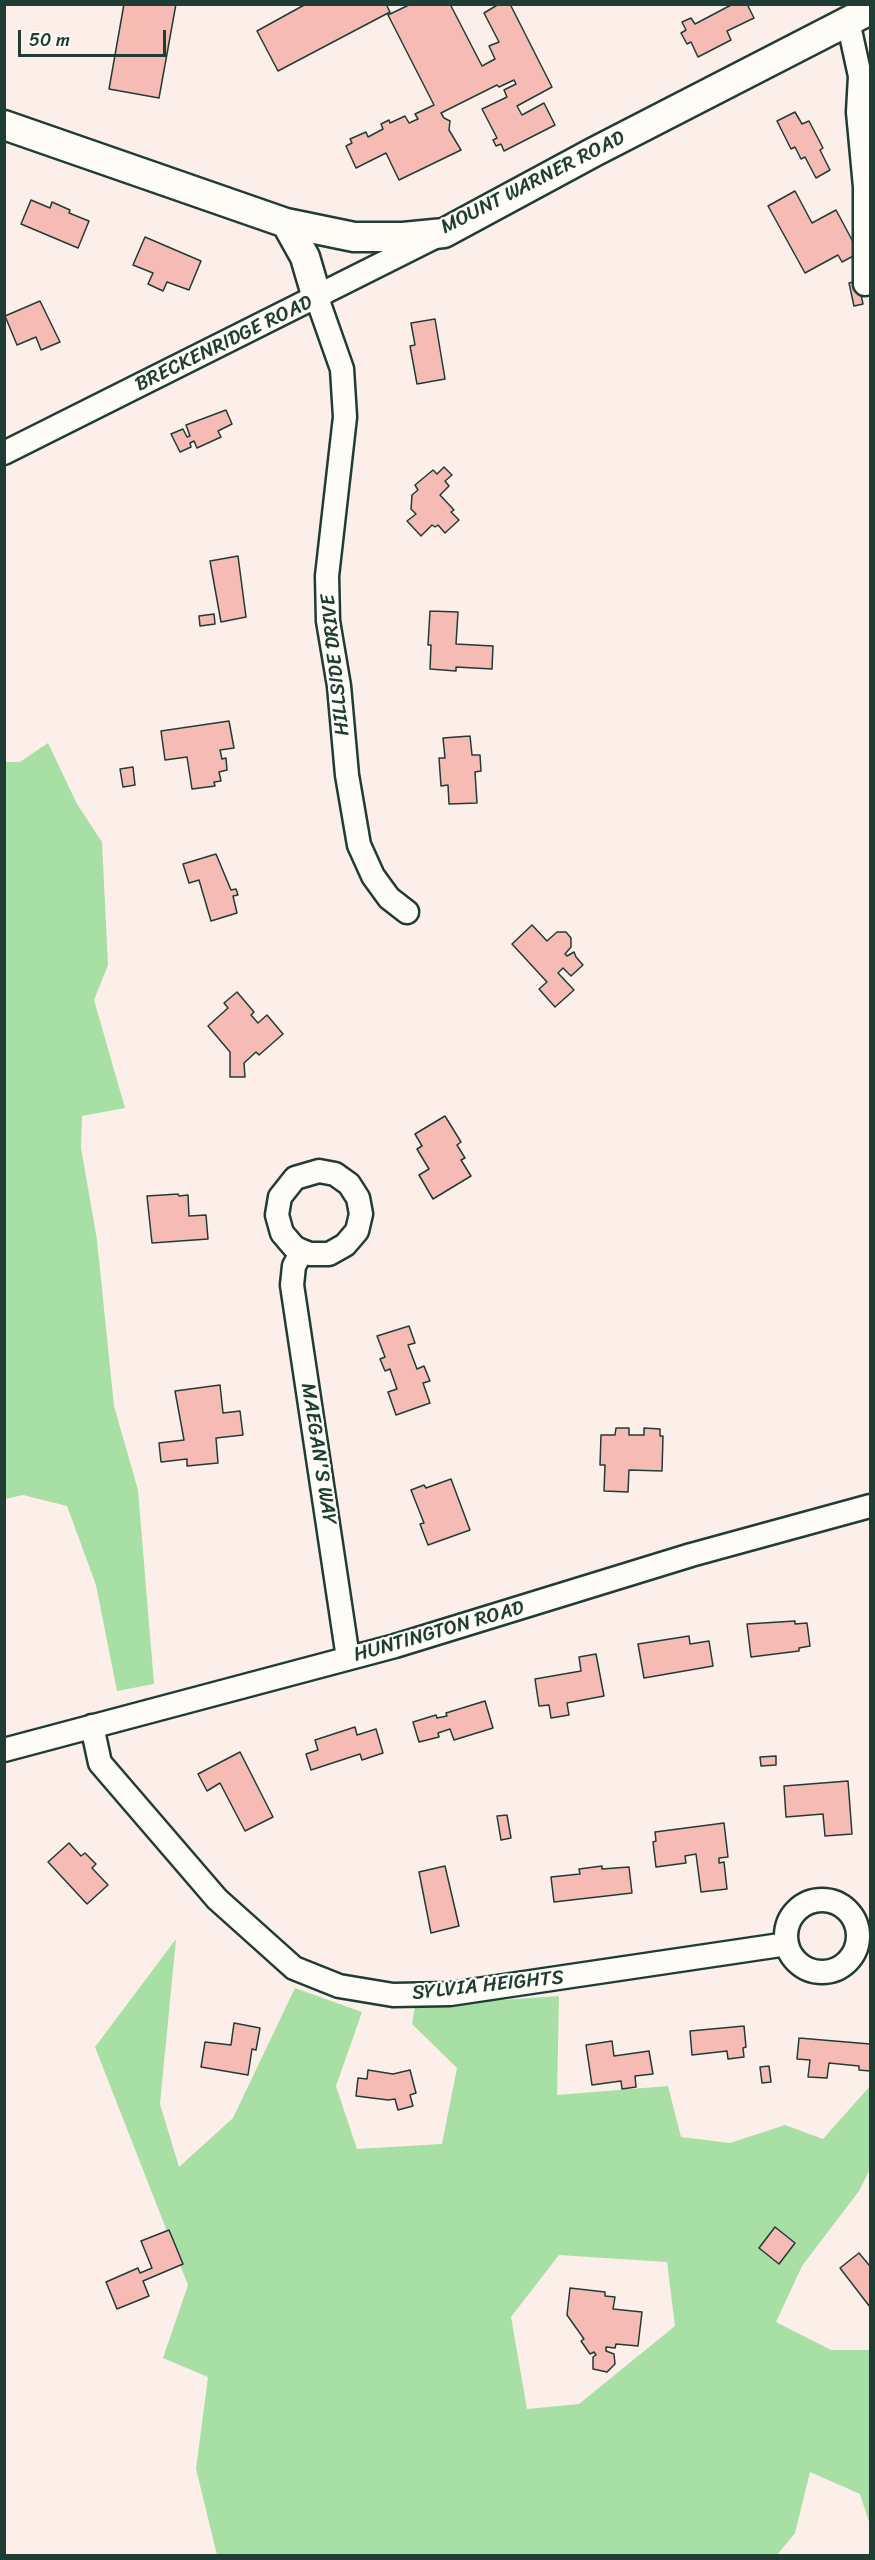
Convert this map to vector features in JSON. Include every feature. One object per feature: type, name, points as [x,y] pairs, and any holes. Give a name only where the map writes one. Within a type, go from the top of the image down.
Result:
[{"type":"main road","name":"MOUNT WARNER ROAD","points":[[4,125],[286,223],[354,237],[403,237],[444,233],[594,152],[859,15]]},
{"type":"main road","points":[[286,223],[305,257],[316,298]]},
{"type":"street","points":[[859,15],[858,112],[865,187],[865,284]]},
{"type":"street","name":"BRECKENRIDGE ROAD","points":[[4,453],[444,233]]},
{"type":"street","name":"HILLSIDE DRIVE","points":[[316,298],[342,369],[345,417],[327,576],[328,621],[339,686],[348,775],[359,844],[373,876],[389,898],[407,912]]},
{"type":"street","name":"MAEGAN'S WAY","points":[[302,1251],[294,1266],[292,1285],[348,1658]]},
{"type":"street","name":"HUNTINGTON ROAD","points":[[4,1750],[474,1623],[692,1555],[870,1506]]},
{"type":"street","name":"SYLVIA HEIGHTS","points":[[92,1726],[100,1763],[216,1899],[294,1968],[339,1986],[393,1995],[450,1994],[787,1944]]},
{"type":"street","points":[[816,1901],[829,1901],[846,1909],[864,1930],[854,1952],[845,1963],[832,1970],[818,1972],[804,1967],[793,1957],[787,1944],[787,1931],[794,1914],[804,1906],[816,1901]]},
{"type":"green space","points":[[48,743],[77,804],[102,842],[108,965],[94,1000],[125,1108],[82,1116],[81,1148],[97,1240],[114,1406],[138,1490],[154,1684],[117,1691],[96,1585],[67,1506],[23,1495],[5,1499],[5,762],[20,762]]},
{"type":"green space","points":[[176,1939],[160,2104],[179,2167],[233,2118],[295,1988],[362,2012],[336,2086],[357,2149],[442,2144],[457,2068],[412,2024],[415,2006],[559,1996],[557,2095],[668,2086],[681,2137],[730,2143],[785,2125],[823,2139],[870,2086],[870,2169],[859,2191],[802,2266],[776,2322],[831,2350],[870,2350],[870,2525],[860,2494],[810,2472],[795,2533],[777,2555],[217,2555],[196,2469],[208,2377],[163,2358],[188,2285],[95,2047]],"holes":[[[559,2255],[667,2262],[675,2326],[579,2404],[527,2409],[511,2317]]]},
{"type":"building","points":[[124,4],[176,4],[159,98],[109,89]]},
{"type":"building","points":[[306,4],[386,4],[390,12],[278,71],[257,31]]},
{"type":"building","points":[[411,4],[450,4],[482,66],[495,59],[489,46],[499,42],[484,13],[499,4],[510,4],[552,87],[517,106],[522,115],[544,103],[555,125],[504,151],[501,144],[496,146],[493,140],[497,138],[482,109],[507,97],[504,90],[516,84],[514,80],[499,87],[497,85],[441,113],[450,121],[449,130],[461,150],[399,180],[386,153],[356,168],[346,146],[352,143],[350,139],[366,132],[368,137],[383,129],[381,124],[389,120],[390,123],[405,116],[409,123],[418,119],[415,114],[434,105],[388,15]]},
{"type":"building","points":[[733,4],[747,4],[754,18],[727,31],[731,40],[698,57],[691,42],[687,44],[681,33],[686,30],[682,22],[691,18],[695,24]]},
{"type":"building","points":[[795,112],[802,124],[809,121],[823,148],[820,150],[830,170],[816,178],[805,157],[801,159],[795,147],[791,149],[777,121]]},
{"type":"building","points":[[795,191],[812,223],[836,210],[859,253],[842,262],[838,255],[805,273],[768,206]]},
{"type":"building","points":[[31,200],[50,208],[52,202],[70,210],[69,213],[89,221],[78,248],[21,224]]},
{"type":"building","points":[[145,237],[201,261],[189,290],[167,282],[163,291],[148,284],[153,273],[133,265]]},
{"type":"building","points":[[858,281],[863,304],[854,306],[849,283]]},
{"type":"building","points":[[40,301],[60,342],[41,350],[36,337],[17,345],[5,316]]},
{"type":"building","points":[[435,319],[445,379],[417,384],[410,346],[415,345],[411,323]]},
{"type":"building","points":[[226,410],[232,424],[218,431],[221,437],[197,448],[194,441],[190,443],[191,447],[180,452],[171,434],[183,429],[187,437],[190,436],[186,425]]},
{"type":"building","points":[[444,467],[452,475],[445,481],[449,486],[440,495],[454,510],[451,512],[459,520],[445,533],[438,525],[435,527],[432,525],[421,536],[407,521],[416,514],[411,509],[412,495],[418,490],[415,485],[433,470],[437,474]]},
{"type":"building","points":[[238,556],[246,617],[221,622],[210,561]]},
{"type":"building","points":[[430,611],[458,612],[456,644],[493,646],[492,669],[456,667],[456,671],[430,669],[431,645],[428,645]]},
{"type":"building","points":[[214,614],[215,624],[200,626],[199,616]]},
{"type":"building","points":[[229,721],[234,748],[220,750],[222,759],[226,758],[227,770],[219,772],[221,781],[214,782],[215,786],[192,789],[187,757],[165,760],[161,731]]},
{"type":"building","points":[[470,736],[472,755],[480,755],[481,771],[475,772],[477,803],[449,804],[448,785],[441,786],[439,758],[445,758],[443,738]]},
{"type":"building","points":[[133,767],[135,785],[123,787],[120,769]]},
{"type":"building","points":[[216,854],[231,890],[236,889],[238,895],[233,896],[237,913],[211,921],[199,880],[189,883],[183,864]]},
{"type":"building","points":[[532,925],[547,941],[557,932],[566,932],[571,938],[571,947],[565,954],[567,956],[574,952],[583,965],[571,976],[563,968],[558,973],[574,990],[555,1007],[539,989],[547,982],[512,944]]},
{"type":"building","points":[[237,992],[254,1012],[251,1015],[258,1023],[267,1015],[283,1034],[259,1055],[256,1052],[244,1063],[245,1077],[230,1077],[230,1052],[208,1026],[228,1008],[224,1003]]},
{"type":"building","points":[[445,1116],[461,1142],[457,1145],[465,1158],[461,1160],[471,1176],[433,1199],[419,1175],[429,1169],[417,1149],[422,1146],[415,1134]]},
{"type":"building","points":[[178,1194],[179,1196],[188,1195],[189,1216],[206,1215],[208,1239],[152,1243],[147,1196]]},
{"type":"building","points":[[409,1326],[415,1343],[408,1345],[417,1369],[424,1366],[430,1381],[423,1383],[430,1403],[396,1415],[388,1392],[397,1389],[390,1369],[385,1371],[380,1359],[385,1357],[377,1336]]},
{"type":"building","points":[[220,1385],[223,1413],[240,1411],[243,1435],[216,1438],[218,1463],[187,1466],[187,1459],[161,1462],[159,1443],[184,1440],[175,1391]]},
{"type":"building","points":[[616,1428],[629,1428],[629,1435],[644,1435],[644,1428],[660,1429],[660,1436],[663,1436],[662,1471],[629,1470],[628,1492],[604,1491],[605,1465],[600,1465],[601,1435],[615,1435]]},
{"type":"building","points":[[451,1479],[470,1530],[428,1545],[420,1524],[424,1523],[411,1490],[424,1485],[426,1488]]},
{"type":"building","points":[[795,1621],[795,1624],[807,1623],[810,1646],[799,1648],[799,1651],[751,1657],[747,1624]]},
{"type":"building","points":[[689,1636],[690,1644],[709,1641],[713,1666],[644,1678],[638,1644]]},
{"type":"building","points":[[596,1654],[604,1696],[567,1703],[569,1715],[551,1718],[549,1705],[539,1706],[535,1679],[581,1671],[579,1657]]},
{"type":"building","points":[[485,1701],[493,1728],[454,1740],[450,1729],[438,1733],[439,1737],[419,1742],[413,1722],[436,1715],[437,1718],[447,1716],[446,1713]]},
{"type":"building","points":[[355,1727],[357,1735],[376,1729],[383,1753],[362,1760],[360,1754],[311,1770],[306,1754],[318,1750],[315,1740]]},
{"type":"building","points":[[240,1752],[273,1817],[245,1831],[220,1783],[207,1791],[198,1774]]},
{"type":"building","points":[[776,1756],[776,1765],[761,1766],[760,1757]]},
{"type":"building","points":[[848,1781],[852,1834],[825,1836],[823,1814],[786,1817],[784,1786]]},
{"type":"building","points":[[507,1815],[511,1838],[501,1840],[497,1816]]},
{"type":"building","points":[[724,1823],[728,1857],[719,1858],[719,1863],[724,1862],[727,1889],[701,1892],[696,1854],[685,1856],[686,1863],[656,1867],[653,1842],[656,1841],[655,1832]]},
{"type":"building","points":[[69,1843],[81,1856],[85,1853],[96,1864],[92,1868],[108,1885],[87,1904],[48,1862]]},
{"type":"building","points":[[445,1866],[459,1926],[431,1933],[419,1872]]},
{"type":"building","points":[[602,1866],[602,1869],[629,1867],[632,1893],[554,1902],[551,1877],[580,1874],[579,1869]]},
{"type":"building","points":[[234,2023],[260,2028],[256,2050],[252,2049],[248,2075],[201,2067],[205,2042],[231,2045]]},
{"type":"building","points":[[744,2026],[746,2047],[743,2048],[744,2057],[728,2059],[727,2051],[692,2055],[690,2031]]},
{"type":"building","points":[[799,2038],[870,2044],[870,2071],[859,2070],[859,2066],[829,2063],[827,2078],[808,2077],[810,2060],[797,2059]]},
{"type":"building","points":[[612,2041],[614,2056],[649,2051],[653,2074],[635,2076],[636,2087],[622,2089],[621,2081],[592,2085],[586,2045]]},
{"type":"building","points":[[769,2066],[771,2082],[762,2083],[760,2067]]},
{"type":"building","points":[[368,2070],[393,2074],[410,2070],[416,2093],[410,2095],[413,2106],[398,2110],[395,2099],[356,2096],[358,2078],[367,2079]]},
{"type":"building","points":[[775,2227],[795,2243],[779,2264],[759,2248]]},
{"type":"building","points":[[169,2230],[183,2264],[143,2281],[149,2296],[117,2309],[106,2282],[138,2268],[140,2273],[152,2268],[141,2241]]},
{"type":"building","points":[[859,2253],[870,2264],[870,2307],[840,2268]]},
{"type":"building","points":[[570,2288],[605,2292],[605,2296],[615,2297],[613,2309],[642,2312],[638,2346],[616,2344],[615,2348],[606,2347],[606,2351],[614,2354],[615,2364],[607,2372],[593,2369],[593,2357],[596,2355],[594,2352],[590,2354],[581,2341],[584,2339],[567,2315]]}]
